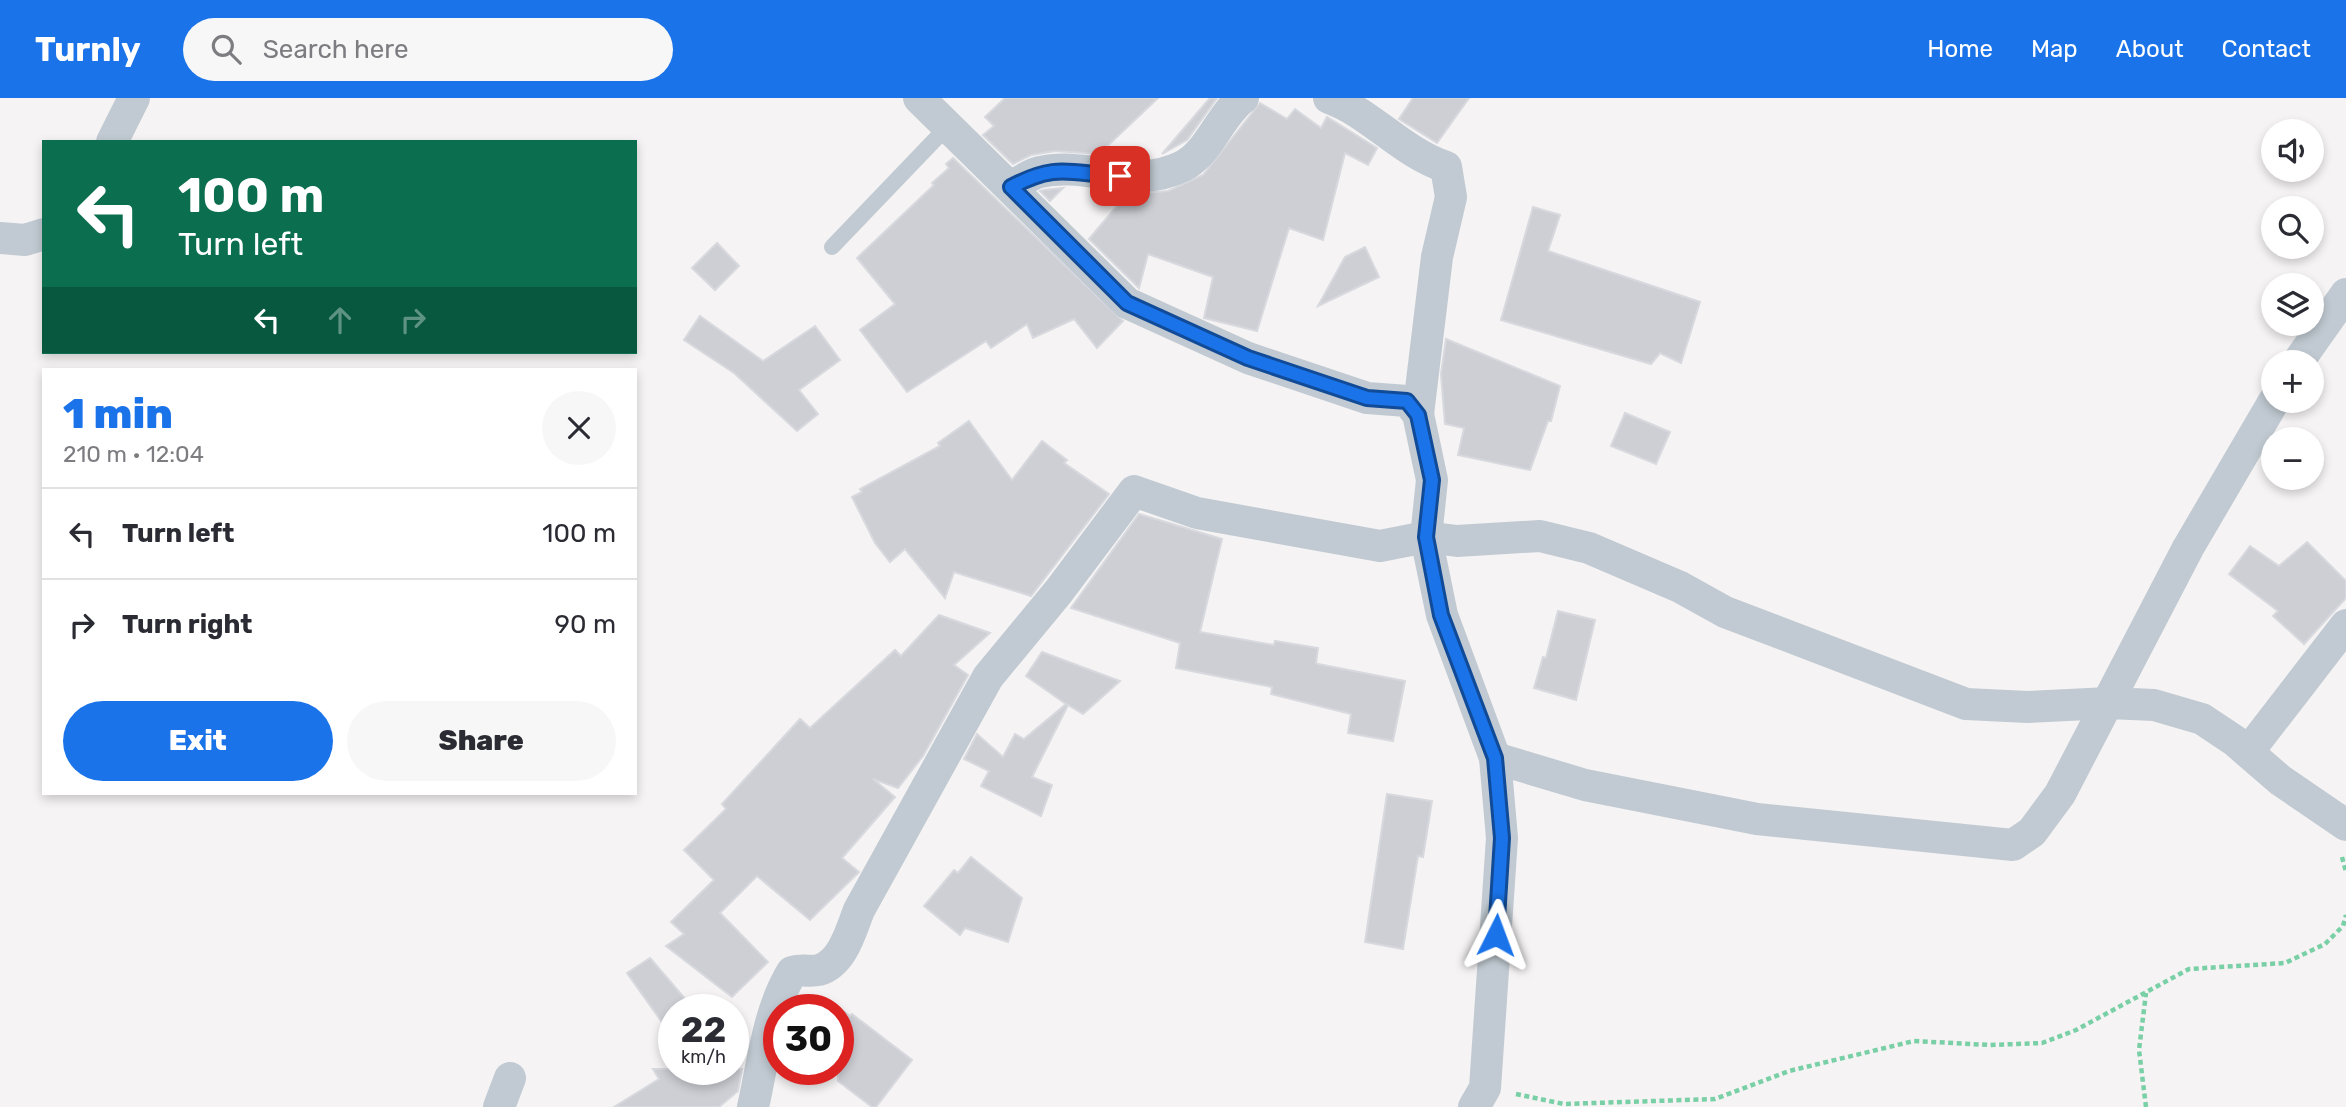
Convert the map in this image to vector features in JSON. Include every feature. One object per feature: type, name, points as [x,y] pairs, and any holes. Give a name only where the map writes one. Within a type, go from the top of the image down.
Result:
[{"type":"street","points":[[113,140],[134,98]]},
{"type":"street","points":[[919,98],[1127,303],[1248,358],[1367,398],[1407,401],[1418,415]]},
{"type":"street","points":[[1011,187],[1038,172],[1072,170],[1139,177],[1164,175],[1187,164],[1243,98]]},
{"type":"street","points":[[1329,98],[1345,104],[1425,160],[1446,167],[1451,197],[1437,257],[1418,415],[1432,480],[1426,537],[1441,615],[1495,758],[1502,838],[1480,1097]]},
{"type":"street","points":[[0,238],[24,240],[42,235]]},
{"type":"street","points":[[2306,350],[2346,294]]},
{"type":"street","points":[[1495,758],[1585,785],[1757,819],[2013,845],[2032,832],[2060,794],[2188,548],[2267,413]]},
{"type":"street","points":[[753,1107],[770,1027],[783,986],[792,972],[803,969],[816,971],[830,966],[844,947],[859,910],[988,677],[1059,591],[1133,491],[1197,513],[1380,546],[1426,537],[1457,541],[1540,536],[1589,548],[1679,587],[1725,612],[1966,704],[2028,707],[2109,703],[2154,705],[2202,719],[2248,752],[2280,780],[2346,825]]},
{"type":"street","points":[[2248,752],[2346,625]]},
{"type":"lane","points":[[832,247],[949,125]]},
{"type":"path","points":[[1480,1097],[1564,1104],[1715,1099],[1789,1071],[1914,1041],[2042,1043],[2076,1030],[2189,969],[2285,963],[2325,944],[2343,926],[2346,915]]},
{"type":"path","points":[[2146,992],[2139,1050],[2146,1107]]},
{"type":"building","points":[[1005,98],[1158,98],[1099,154],[1055,151],[1031,155],[1013,164],[983,135],[994,126],[985,117]]},
{"type":"building","points":[[1210,98],[1217,98],[1187,140],[1162,154]]},
{"type":"building","points":[[1413,98],[1469,98],[1437,143],[1399,119]]},
{"type":"building","points":[[1260,103],[1287,119],[1295,109],[1321,128],[1327,117],[1377,148],[1368,165],[1345,153],[1323,240],[1289,228],[1257,331],[1204,318],[1213,277],[1148,254],[1139,288],[1089,239],[1127,194],[1168,191],[1203,175]]},
{"type":"building","points":[[953,158],[1123,321],[1097,348],[1074,319],[1033,338],[1027,324],[991,348],[986,341],[907,392],[860,330],[895,304],[857,258],[934,185],[932,183],[949,168],[946,164]]},
{"type":"building","points":[[1063,188],[1050,201],[1040,191],[1044,190]]},
{"type":"building","points":[[1533,207],[1560,215],[1548,251],[1700,302],[1681,363],[1660,353],[1651,364],[1501,320]]},
{"type":"building","points":[[717,243],[739,266],[715,290],[692,268]]},
{"type":"building","points":[[1365,247],[1379,277],[1318,306],[1345,257]]},
{"type":"building","points":[[700,316],[763,361],[815,326],[840,360],[799,390],[818,414],[797,431],[734,373],[684,340]]},
{"type":"building","points":[[1446,339],[1560,386],[1551,421],[1548,421],[1530,470],[1458,455],[1464,428],[1445,424],[1441,374]]},
{"type":"building","points":[[1625,413],[1670,432],[1656,464],[1611,446]]},
{"type":"building","points":[[969,421],[1012,480],[1042,441],[1067,460],[1064,463],[1109,494],[1031,596],[954,572],[945,598],[905,549],[890,562],[875,543],[852,497],[862,492],[860,489],[940,446],[938,443]]},
{"type":"building","points":[[1139,514],[1222,539],[1200,632],[1274,645],[1275,641],[1318,648],[1318,664],[1405,681],[1393,741],[1348,733],[1351,714],[1271,694],[1272,687],[1176,668],[1180,643],[1071,608]]},
{"type":"building","points":[[2307,542],[2346,581],[2346,598],[2304,644],[2273,616],[2278,611],[2229,574],[2250,546],[2279,566]]},
{"type":"building","points":[[1558,611],[1595,620],[1576,700],[1534,688],[1543,657],[1546,658]]},
{"type":"building","points":[[939,615],[990,633],[954,665],[968,675],[923,756],[898,788],[873,779],[895,797],[842,858],[859,872],[810,920],[757,876],[720,913],[768,962],[735,994],[728,994],[666,946],[684,934],[671,922],[714,880],[684,850],[726,809],[722,804],[800,719],[810,728],[895,650],[901,656]]},
{"type":"building","points":[[1042,652],[1120,681],[1083,714],[1068,705],[1032,777],[1052,785],[1041,816],[981,786],[989,771],[964,759],[977,734],[1003,757],[1015,734],[1024,739],[1066,704],[1026,676]]},
{"type":"building","points":[[1387,794],[1432,801],[1423,857],[1418,856],[1403,949],[1365,942]]},
{"type":"building","points":[[971,857],[1022,898],[1008,942],[965,928],[960,935],[924,906],[954,870],[958,873]]},
{"type":"building","points":[[650,958],[681,994],[658,994],[658,1017],[627,973]]},
{"type":"building","points":[[854,1016],[912,1060],[876,1107],[872,1107],[843,1085],[854,1085]]},
{"type":"building","points":[[658,1080],[658,1085],[739,1085],[738,1091],[719,1107],[614,1107]]},
{"type":"route","points":[[1120,176],[1072,170],[1038,172],[1011,187],[1127,303],[1248,358],[1367,398],[1407,401],[1418,415],[1432,480],[1426,537],[1441,615],[1495,758],[1502,838],[1496,935]]}]
